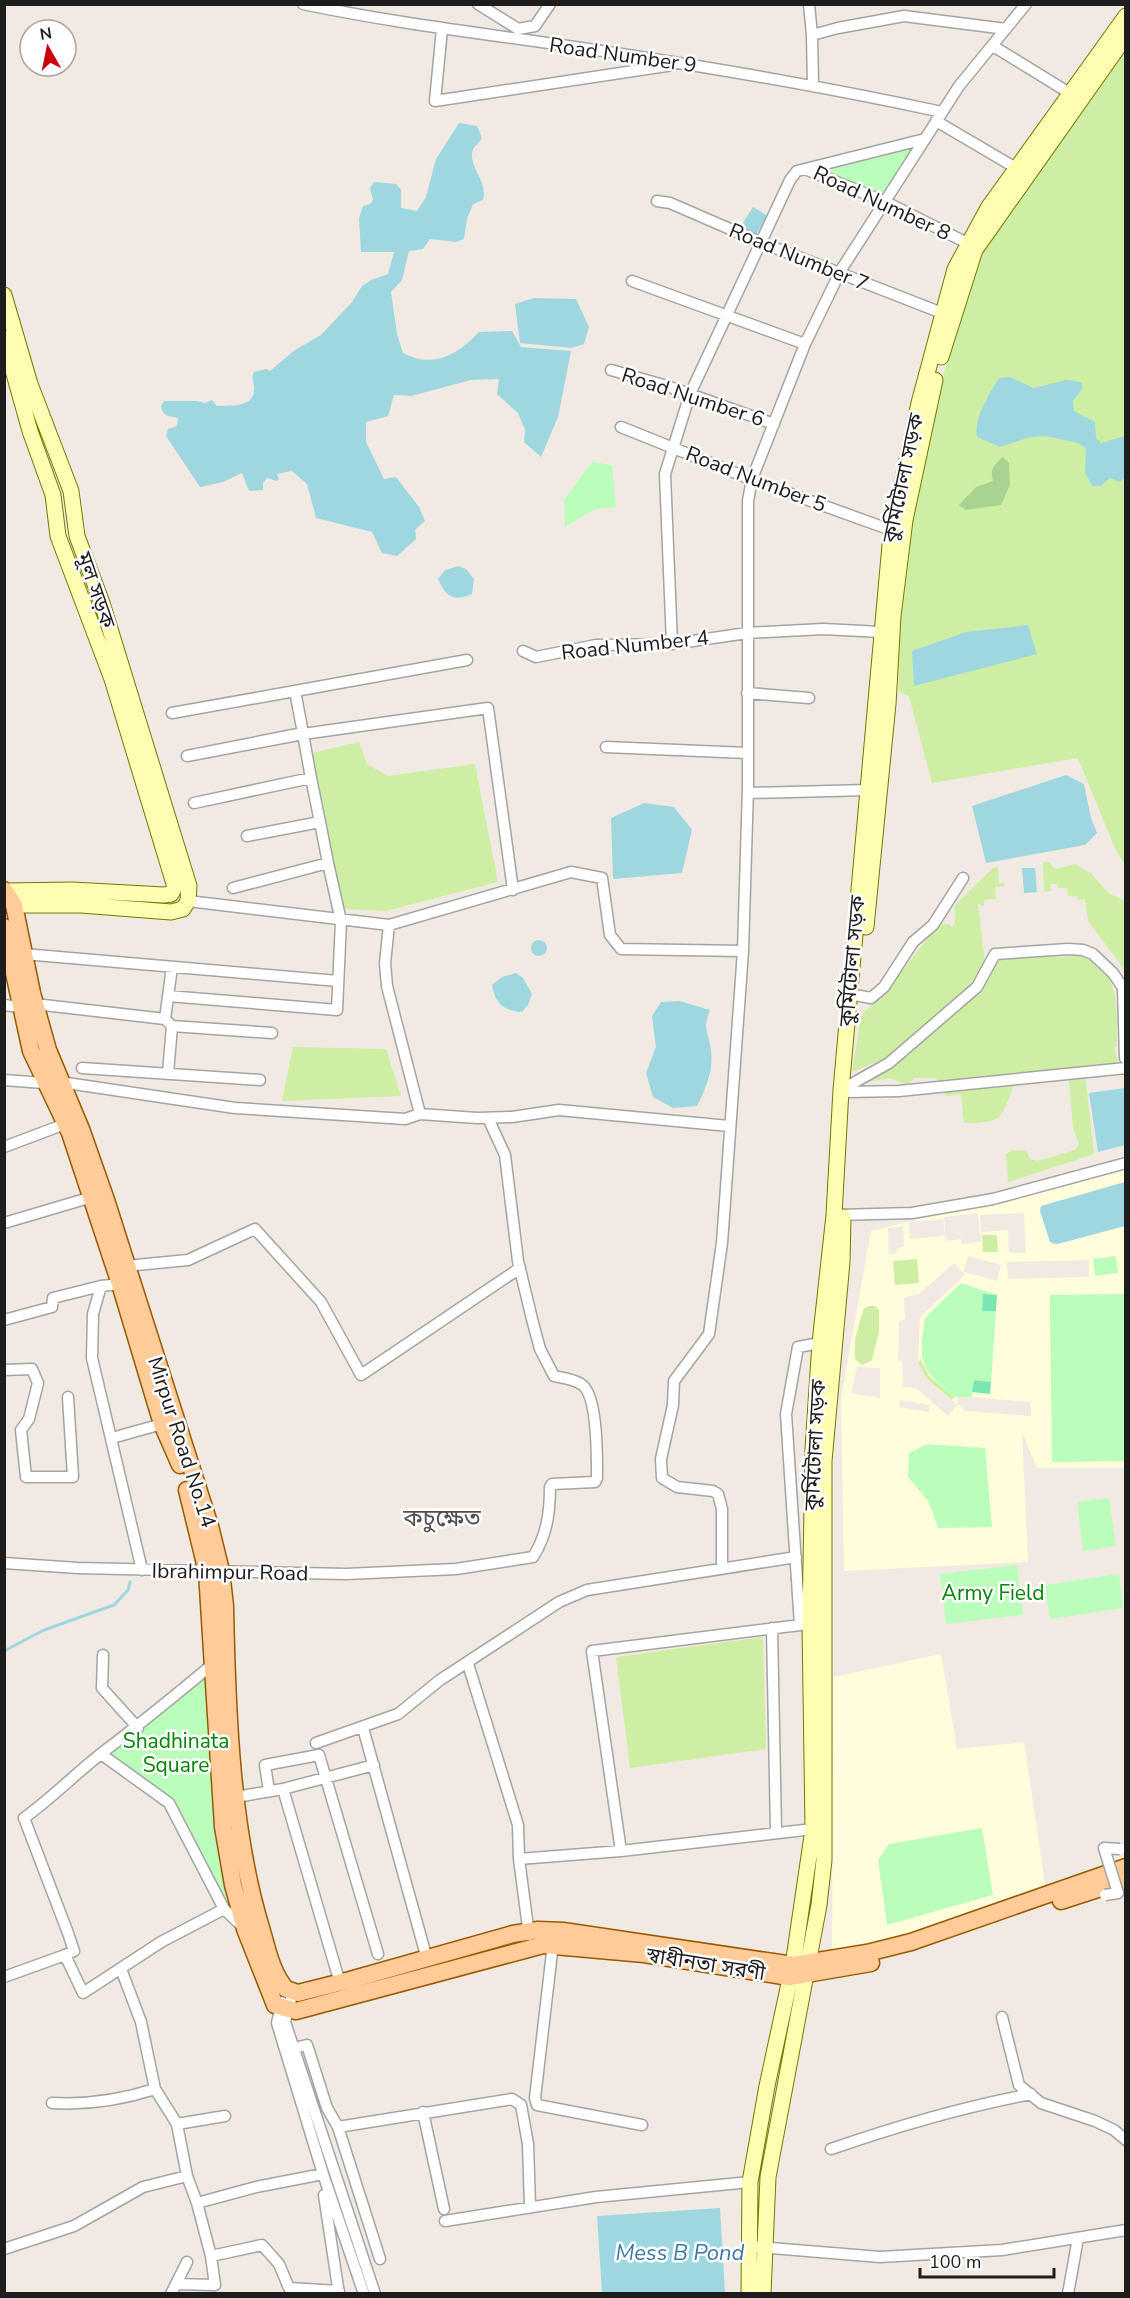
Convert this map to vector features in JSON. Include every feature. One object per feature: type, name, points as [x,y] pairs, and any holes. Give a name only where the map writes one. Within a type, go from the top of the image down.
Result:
[{"type":"main road","name":"কুর্মিটোলা সড়ক","points":[[799,1970],[813,1828],[805,1624],[813,1448],[820,1343],[839,1215],[868,790],[891,530],[942,313],[955,269],[968,243],[1016,168],[1125,16]]},
{"type":"main road","name":"কুর্মিটোলা সড়ক","points":[[854,996],[888,704],[893,616],[905,519],[938,364],[975,250],[1125,36]]},
{"type":"main road","name":"মূল সড়ক","points":[[4,295],[30,384],[72,491],[77,536],[102,603],[184,892]]},
{"type":"main road","name":"মূল সড়ক","points":[[4,338],[30,431],[53,495],[58,536],[66,561],[83,597],[184,892]]},
{"type":"main road","points":[[57,520],[76,516]]},
{"type":"main road","points":[[8,895],[72,890],[164,896],[184,892]]},
{"type":"main road","name":"Mirpur Road No.14","points":[[8,895],[24,954],[20,1005]]},
{"type":"main road","name":"Mirpur Road No.14","points":[[4,927],[31,1051],[81,1129],[210,1526],[247,1881],[273,1969],[292,1991]]},
{"type":"main road","name":"Mirpur Road No.14","points":[[52,1082],[120,1284],[162,1424],[180,1464],[214,1571],[213,1663],[223,1827],[232,1885],[245,1929],[270,1995],[275,2005],[284,2008]]},
{"type":"main road","name":"কুর্মিটোলা সড়ক","points":[[799,1970],[824,1860],[824,1461],[842,1262],[839,1215]]},
{"type":"main road","name":"স্বাধীনতা সরণী","points":[[284,2008],[296,2011],[563,1931],[799,1970],[911,1941],[1125,1867]]},
{"type":"main road","name":"স্বাধীনতা সরণী","points":[[292,1991],[340,1983],[427,1959],[530,1940],[799,1970],[913,1951],[1125,1880]]},
{"type":"main road","points":[[763,2294],[750,2182],[799,1970]]},
{"type":"main road","points":[[749,2294],[799,1970]]},
{"type":"street","name":"Road Number 9","points":[[303,4],[384,21],[813,84],[939,117],[1016,168]]},
{"type":"street","points":[[478,4],[518,29],[535,26],[550,4]]},
{"type":"street","points":[[809,4],[813,84]]},
{"type":"street","points":[[722,1569],[722,1509],[718,1494],[707,1489],[670,1485],[662,1478],[661,1460],[673,1405],[674,1381],[710,1334],[722,1243],[743,951],[748,793],[748,501],[752,478],[805,344],[839,273],[958,86],[1026,4]]},
{"type":"street","points":[[812,36],[838,28],[904,16],[1006,28]]},
{"type":"street","points":[[442,29],[435,101],[684,64]]},
{"type":"street","points":[[993,46],[1071,94]]},
{"type":"street","name":"Road Number 8","points":[[805,170],[925,140]]},
{"type":"street","points":[[672,644],[665,474],[690,394],[726,315],[790,180],[797,171],[805,170]]},
{"type":"street","name":"Road Number 8","points":[[805,170],[886,202],[968,243]]},
{"type":"street","name":"Road Number 7","points":[[657,201],[670,203],[760,242],[942,313]]},
{"type":"street","points":[[633,281],[805,344]]},
{"type":"street","name":"Road Number 6","points":[[611,370],[690,394],[774,424]]},
{"type":"street","name":"Road Number 5","points":[[621,427],[891,530]]},
{"type":"street","name":"Road Number 4","points":[[523,651],[536,657],[596,645],[672,644],[747,633],[823,629],[881,632]]},
{"type":"street","points":[[172,713],[467,660]]},
{"type":"street","points":[[187,756],[303,733],[295,691]]},
{"type":"street","points":[[747,693],[809,698]]},
{"type":"street","points":[[233,747],[303,734],[488,708],[513,890]]},
{"type":"street","points":[[194,803],[311,778],[303,734]]},
{"type":"street","points":[[606,747],[747,753]]},
{"type":"street","points":[[229,795],[311,778],[320,822],[252,835],[320,822],[328,863],[233,888]]},
{"type":"street","points":[[748,793],[868,790]]},
{"type":"street","points":[[168,996],[337,1010],[341,921],[328,863],[286,874]]},
{"type":"street","points":[[184,892],[341,921],[389,925],[571,872],[602,878],[610,935],[621,949],[743,951]]},
{"type":"street","points":[[854,996],[871,998],[884,987],[913,942],[933,925],[963,878]]},
{"type":"street","points":[[389,925],[387,986],[420,1114]]},
{"type":"street","points":[[846,1089],[889,1063],[976,987],[995,954],[1083,950],[1100,960],[1124,988],[1125,1058]]},
{"type":"street","points":[[24,954],[338,981]]},
{"type":"street","points":[[168,1073],[168,996],[172,967]]},
{"type":"street","points":[[20,1005],[272,1033]]},
{"type":"street","points":[[82,1068],[260,1080]]},
{"type":"street","points":[[846,1089],[899,1091],[1125,1068]]},
{"type":"street","points":[[4,1080],[52,1082],[235,1108],[405,1119],[420,1114],[512,1117],[559,1110],[729,1126]]},
{"type":"street","points":[[126,1266],[188,1260],[255,1229],[321,1302],[362,1375],[520,1268],[505,1155],[488,1118]]},
{"type":"street","points":[[4,1147],[65,1124]]},
{"type":"street","points":[[839,1215],[912,1213],[993,1199],[1125,1163]]},
{"type":"street","points":[[4,1223],[92,1197]]},
{"type":"street","name":"Ibrahimpur Road","points":[[4,1563],[142,1570],[346,1574],[456,1569],[533,1557],[542,1543],[550,1512],[552,1484],[595,1482],[597,1478],[593,1407],[587,1390],[582,1384],[554,1376],[548,1369],[540,1349],[520,1268]]},
{"type":"street","points":[[4,1320],[52,1307],[52,1298],[101,1286],[120,1284]]},
{"type":"street","points":[[101,1286],[93,1314],[92,1358],[142,1570]]},
{"type":"street","points":[[621,1851],[592,1652],[805,1624],[796,1557],[786,1414],[798,1347],[820,1343]]},
{"type":"street","points":[[4,1370],[32,1369],[38,1383],[29,1419],[21,1430],[21,1455],[26,1477],[73,1477],[68,1397]]},
{"type":"street","points":[[112,1438],[162,1424]]},
{"type":"street","points":[[316,1743],[398,1714],[440,1680],[468,1664],[559,1602],[587,1590],[796,1557]]},
{"type":"street","points":[[772,1628],[776,1831]]},
{"type":"street","points":[[103,1655],[102,1688],[138,1728]]},
{"type":"street","points":[[5,1973],[74,1951],[24,1818],[50,1799],[101,1754],[138,1728],[213,1663]]},
{"type":"street","points":[[468,1664],[518,1825],[519,1859],[530,1940]]},
{"type":"street","points":[[363,1728],[427,1959]]},
{"type":"street","points":[[101,1754],[169,1803],[224,1909],[245,1929]]},
{"type":"street","points":[[270,1791],[265,1765],[318,1755],[378,1954]]},
{"type":"street","points":[[237,1797],[283,1789],[374,1765]]},
{"type":"street","points":[[283,1789],[340,1983]]},
{"type":"street","points":[[519,1859],[621,1851],[813,1828]]},
{"type":"street","points":[[1105,1895],[1118,1893],[1104,1848],[1120,1849]]},
{"type":"street","points":[[65,1955],[83,1993],[160,1942],[224,1909]]},
{"type":"street","points":[[553,1944],[535,2098],[537,2104],[642,2126]]},
{"type":"street","points":[[121,1969],[141,2022],[155,2089],[177,2124],[187,2176],[197,2203],[211,2256],[215,2285],[173,2289]]},
{"type":"street","points":[[292,1991],[277,2023],[321,2174],[364,2294]]},
{"type":"street","points":[[284,2008],[285,2022],[375,2294]]},
{"type":"street","points":[[1002,2017],[1019,2085],[1041,2103],[1114,2130],[1125,2140]]},
{"type":"street","points":[[294,2048],[307,2045],[327,2108],[338,2127],[380,2259]]},
{"type":"street","points":[[52,2103],[81,2105],[129,2097],[155,2089]]},
{"type":"street","points":[[831,2149],[909,2122],[982,2103],[1031,2094]]},
{"type":"street","points":[[338,2127],[512,2099],[521,2105],[528,2144],[530,2206]]},
{"type":"street","points":[[423,2112],[444,2215],[750,2182]]},
{"type":"street","points":[[177,2124],[225,2116]]},
{"type":"street","points":[[197,2203],[256,2187],[321,2174]]},
{"type":"street","points":[[211,2256],[262,2244],[279,2264],[290,2288],[339,2292],[321,2174]]},
{"type":"street","points":[[4,2249],[74,2226],[143,2187],[187,2176]]},
{"type":"street","points":[[756,2246],[880,2257],[1002,2250],[1125,2230]]},
{"type":"street","points":[[1068,2294],[1078,2238]]},
{"type":"street","points":[[173,2289],[187,2262]]},
{"type":"shaded area","points":[[1125,1168],[1125,1182],[1042,1206],[1040,1211],[1050,1242],[1055,1245],[1125,1226],[1125,1294],[1050,1295],[1052,1462],[1125,1461],[1126,1468],[1037,1468],[1022,1432],[1028,1562],[844,1571],[841,1398],[871,1231]],"holes":[[[978,1213],[981,1242],[962,1244],[961,1239],[946,1241],[944,1217]],[[1024,1213],[1026,1253],[1009,1253],[1008,1230],[981,1232],[980,1215]],[[943,1219],[945,1236],[910,1239],[909,1222]],[[903,1226],[904,1247],[897,1248],[897,1253],[889,1254],[888,1228]],[[968,1256],[1001,1265],[997,1281],[963,1272]],[[1089,1260],[1089,1277],[1008,1279],[1007,1262]],[[954,1263],[965,1275],[920,1317],[918,1361],[927,1379],[957,1405],[948,1416],[916,1388],[903,1387],[902,1361],[898,1361],[899,1321],[905,1319],[904,1297],[919,1294]],[[996,1312],[974,1380],[922,1359],[925,1318]],[[860,1316],[872,1360],[866,1364],[855,1359],[854,1352]],[[857,1367],[880,1368],[880,1398],[851,1393]],[[958,1396],[1031,1402],[1031,1416],[963,1411],[963,1406],[957,1405]],[[900,1400],[929,1405],[929,1412],[899,1407]]]},
{"type":"shaded area","points":[[941,1654],[957,1749],[1024,1742],[1045,1884],[1040,1888],[887,1943],[832,1952],[833,1677]]},
{"type":"green space","points":[[1125,40],[1125,865],[1116,851],[1078,758],[932,783],[909,696],[899,692],[897,610],[931,420],[974,264]]},
{"type":"green space","points":[[920,143],[886,198],[811,169]]},
{"type":"green space","points":[[1003,457],[1009,463],[1010,485],[1001,505],[966,510],[959,505],[976,487],[993,481],[993,468]]},
{"type":"green space","points":[[592,462],[612,465],[616,507],[595,509],[565,527],[564,500]]},
{"type":"green space","points":[[359,742],[367,764],[388,776],[475,764],[498,882],[386,911],[342,909],[308,754]]},
{"type":"green space","points":[[1043,862],[1049,862],[1055,869],[1075,864],[1091,873],[1108,893],[1125,901],[1125,970],[1088,921],[1085,899],[1078,900],[1077,896],[1068,896],[1067,888],[1058,888],[1057,884],[1050,884],[1051,891],[1044,892]]},
{"type":"green space","points":[[998,867],[999,883],[1004,883],[1005,886],[995,887],[996,899],[984,900],[984,906],[978,904],[985,964],[967,989],[1001,958],[1083,956],[1096,963],[1111,982],[1117,1019],[1117,1046],[1114,1047],[1118,1062],[1113,1065],[1084,1065],[1094,1154],[1008,1182],[1006,1154],[1013,1150],[1026,1151],[1030,1159],[1037,1161],[1075,1150],[1079,1144],[1073,1128],[1069,1080],[1016,1081],[1001,1115],[988,1122],[964,1123],[961,1094],[946,1096],[936,1078],[914,1078],[908,1085],[890,1078],[861,1083],[896,1054],[852,1072],[861,1015],[884,994],[939,924],[950,924],[951,927],[955,923],[955,905],[993,868]]},
{"type":"green space","points":[[293,1047],[386,1049],[401,1096],[282,1101]]},
{"type":"green space","points":[[982,1235],[997,1235],[998,1252],[983,1252]]},
{"type":"green space","points":[[1116,1256],[1118,1273],[1095,1276],[1093,1259]]},
{"type":"green space","points":[[917,1259],[919,1283],[895,1285],[893,1261]]},
{"type":"green space","points":[[961,1283],[997,1295],[983,1294],[982,1310],[996,1311],[991,1382],[974,1380],[972,1397],[954,1397],[934,1379],[924,1364],[922,1355],[925,1318]]},
{"type":"green space","points":[[983,1294],[997,1295],[996,1311],[982,1311]]},
{"type":"green space","points":[[1125,1294],[1125,1461],[1052,1462],[1050,1295]]},
{"type":"green space","points":[[875,1306],[879,1310],[879,1332],[872,1360],[862,1365],[855,1359],[855,1339],[864,1308]]},
{"type":"green space","points":[[921,1360],[929,1376],[954,1397],[952,1400],[927,1379],[918,1362]]},
{"type":"green space","points":[[974,1380],[991,1382],[990,1394],[972,1392]]},
{"type":"green space","points":[[927,1444],[985,1448],[992,1527],[938,1528],[929,1502],[908,1477],[909,1453]]},
{"type":"green space","name":"Army Field","points":[[1109,1498],[1116,1546],[1083,1551],[1077,1502]]},
{"type":"green space","name":"Army Field","points":[[1017,1565],[1023,1615],[946,1624],[940,1574]]},
{"type":"green space","name":"Army Field","points":[[1119,1574],[1123,1608],[1050,1619],[1045,1585]]},
{"type":"green space","points":[[763,1637],[766,1749],[630,1768],[616,1657]]},
{"type":"green space","name":"Shadhinata Square","points":[[211,1669],[227,1906],[169,1798],[111,1753],[156,1719]]},
{"type":"green space","points":[[982,1828],[993,1895],[887,1925],[878,1860],[889,1844]]},
{"type":"water","points":[[459,123],[477,126],[482,138],[473,149],[472,155],[483,186],[483,200],[473,204],[467,219],[464,239],[456,242],[430,239],[423,249],[409,251],[402,280],[391,292],[397,334],[403,353],[425,360],[453,353],[479,332],[512,331],[521,347],[571,351],[558,417],[541,457],[524,442],[525,430],[518,413],[497,394],[499,379],[471,380],[411,396],[394,395],[388,416],[366,422],[366,442],[384,479],[396,477],[419,507],[425,521],[415,530],[416,539],[397,556],[382,553],[372,532],[316,518],[307,484],[292,471],[277,474],[279,479],[277,481],[267,478],[263,483],[263,490],[249,491],[242,473],[223,482],[200,487],[166,436],[168,429],[177,426],[178,418],[163,412],[161,406],[164,401],[205,403],[212,400],[217,406],[247,402],[254,393],[252,377],[254,372],[266,369],[270,371],[295,350],[321,335],[352,302],[362,286],[388,274],[394,252],[361,252],[359,218],[363,206],[370,204],[373,200],[370,188],[374,182],[396,184],[401,190],[401,208],[417,211],[426,197],[436,159]]},
{"type":"water","points":[[753,207],[768,216],[755,236],[741,226]]},
{"type":"water","points":[[534,298],[576,299],[589,327],[584,344],[571,348],[520,343],[515,304]]},
{"type":"water","points":[[1010,377],[1034,388],[1066,380],[1081,382],[1083,388],[1073,401],[1074,411],[1095,422],[1096,438],[1101,443],[1125,436],[1125,477],[1120,482],[1110,478],[1101,486],[1092,486],[1085,472],[1086,448],[1078,443],[1046,436],[1030,437],[1000,447],[977,437],[977,423],[991,391],[999,378]]},
{"type":"water","points":[[459,566],[466,569],[474,579],[472,594],[460,598],[447,593],[438,579],[445,570]]},
{"type":"water","points":[[1028,625],[1037,654],[914,686],[912,651],[966,632]]},
{"type":"water","points":[[1066,775],[1084,784],[1091,818],[1097,833],[1085,845],[986,863],[972,806]]},
{"type":"water","points":[[644,803],[674,807],[692,830],[682,873],[613,879],[611,818]]},
{"type":"water","points":[[1022,868],[1035,868],[1037,892],[1024,893]]},
{"type":"water","points":[[539,940],[545,942],[547,948],[545,954],[539,956],[533,954],[531,948],[533,942]]},
{"type":"water","points":[[516,973],[523,978],[532,994],[528,1005],[522,1012],[510,1010],[501,1005],[495,997],[492,985],[502,977]]},
{"type":"water","points":[[680,1001],[710,1010],[706,1027],[712,1058],[706,1087],[697,1106],[673,1108],[653,1097],[646,1073],[656,1047],[652,1016],[661,1002]]},
{"type":"water","points":[[1125,1088],[1125,1145],[1098,1152],[1089,1093]]},
{"type":"water","points":[[1125,1182],[1125,1226],[1057,1244],[1050,1242],[1040,1211],[1041,1206]]},
{"type":"water","name":"Mess B Pond","points":[[720,2208],[725,2293],[602,2293],[597,2216]]},
{"type":"waterway","points":[[4,1651],[44,1630],[114,1605],[128,1590],[130,1582]]},
{"type":"district","name":"কচুক্ষেত","points":[[442,1518]]}]
